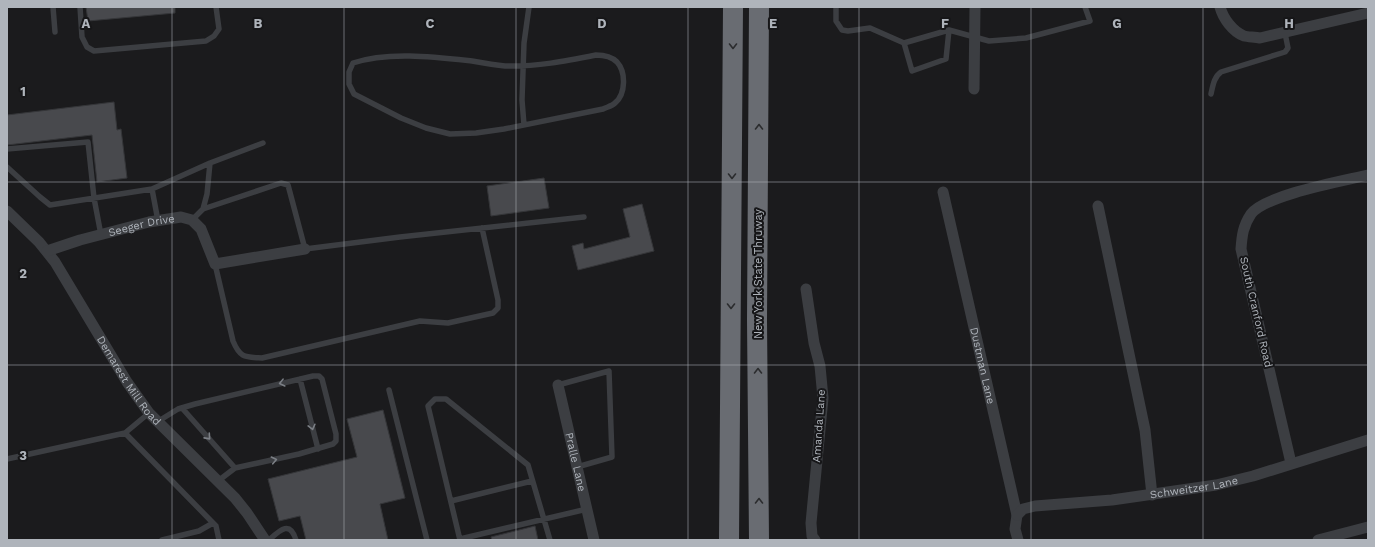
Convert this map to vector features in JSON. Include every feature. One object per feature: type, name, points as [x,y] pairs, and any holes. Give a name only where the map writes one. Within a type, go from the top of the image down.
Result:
[{"type":"highway","points":[[729,540],[733,7]]},
{"type":"highway","name":"New York State Thruway","points":[[759,7],[757,312],[759,540]]},
{"type":"street","points":[[974,89],[975,7]]},
{"type":"street","points":[[1220,7],[1222,15],[1231,26],[1244,36],[1260,38],[1368,13]]},
{"type":"street","name":"South Cranford Road","points":[[1291,463],[1241,249],[1243,231],[1252,213],[1265,203],[1285,196],[1368,175]]},
{"type":"street","name":"Dustman Lane","points":[[943,192],[1017,515],[1015,529],[1018,540]]},
{"type":"street","points":[[1098,206],[1132,361],[1145,430],[1152,495]]},
{"type":"street","name":"Demarest Mill Road","points":[[7,211],[47,251],[69,284],[127,382],[149,413],[218,481],[247,513],[265,540]]},
{"type":"street","name":"Seeger Drive","points":[[47,251],[80,240],[158,221],[181,217],[192,220]]},
{"type":"street","points":[[192,220],[201,228],[215,264],[305,249]]},
{"type":"street","name":"Amanda Lane","points":[[806,289],[814,343],[820,366],[823,398],[811,523],[812,536],[815,540]]},
{"type":"street","name":"Pralle Lane","points":[[558,385],[594,540]]},
{"type":"street","name":"Schweitzer Lane","points":[[1017,515],[1023,509],[1035,506],[1112,500],[1216,485],[1253,476],[1368,440]]},
{"type":"street","points":[[1318,540],[1368,526]]},
{"type":"lane","points":[[53,7],[55,32]]},
{"type":"lane","points":[[80,7],[82,37],[87,47],[94,51],[206,41],[214,36],[219,29],[216,7]]},
{"type":"lane","points":[[524,125],[522,100],[524,43],[529,7]]},
{"type":"lane","points":[[836,7],[836,21],[842,30],[848,32],[870,28],[904,43],[949,30],[989,41],[1026,38],[1090,21],[1086,7]]},
{"type":"lane","points":[[904,43],[912,71],[946,59],[949,30]]},
{"type":"lane","points":[[1211,94],[1215,78],[1221,72],[1285,52],[1288,48],[1285,33]]},
{"type":"lane","points":[[596,55],[607,56],[617,61],[624,81],[622,93],[615,104],[603,109],[524,125],[476,133],[450,134],[426,128],[401,118],[354,94],[349,84],[349,72],[354,63],[382,57],[428,56],[505,66],[543,65],[596,55]]},
{"type":"lane","points":[[7,149],[88,142],[94,198],[101,235]]},
{"type":"lane","points":[[7,168],[50,205],[152,189],[210,163],[263,143]]},
{"type":"lane","points":[[203,209],[207,194],[210,163]]},
{"type":"lane","points":[[192,220],[203,209],[281,183],[288,185],[305,249],[584,217]]},
{"type":"lane","points":[[152,189],[158,221]]},
{"type":"lane","points":[[215,264],[233,341],[237,351],[246,357],[262,358],[420,321],[448,323],[493,313],[498,308],[498,300],[482,228]]},
{"type":"lane","points":[[558,385],[609,371],[612,457],[577,467]]},
{"type":"lane","points":[[157,422],[178,409],[300,379],[319,376],[322,379],[336,434],[336,441],[333,444],[299,454],[236,468],[218,481]]},
{"type":"lane","points":[[300,379],[318,448]]},
{"type":"lane","points":[[389,390],[427,540]]},
{"type":"lane","points":[[550,540],[543,518],[532,481],[528,465],[446,399],[435,399],[428,406],[460,539],[543,518],[587,509]]},
{"type":"lane","points":[[182,408],[236,468]]},
{"type":"lane","points":[[7,459],[125,433],[149,413]]},
{"type":"lane","points":[[125,433],[216,526],[219,540]]},
{"type":"lane","points":[[450,500],[532,481]]},
{"type":"lane","points":[[162,540],[199,530],[213,523]]},
{"type":"lane","points":[[269,540],[284,528],[289,528],[296,540]]},
{"type":"building","points":[[86,7],[175,7],[175,13],[88,21]]},
{"type":"building","points":[[114,102],[117,130],[121,129],[127,178],[97,182],[92,135],[7,145],[7,115]]},
{"type":"building","points":[[544,178],[549,208],[491,216],[487,186]]},
{"type":"building","points":[[642,204],[654,251],[578,270],[572,246],[583,243],[584,249],[630,237],[623,209]]},
{"type":"building","points":[[383,410],[405,498],[380,504],[388,540],[306,540],[300,516],[279,521],[268,479],[357,457],[347,419]]},
{"type":"building","points":[[535,526],[538,540],[492,540],[491,537]]}]
